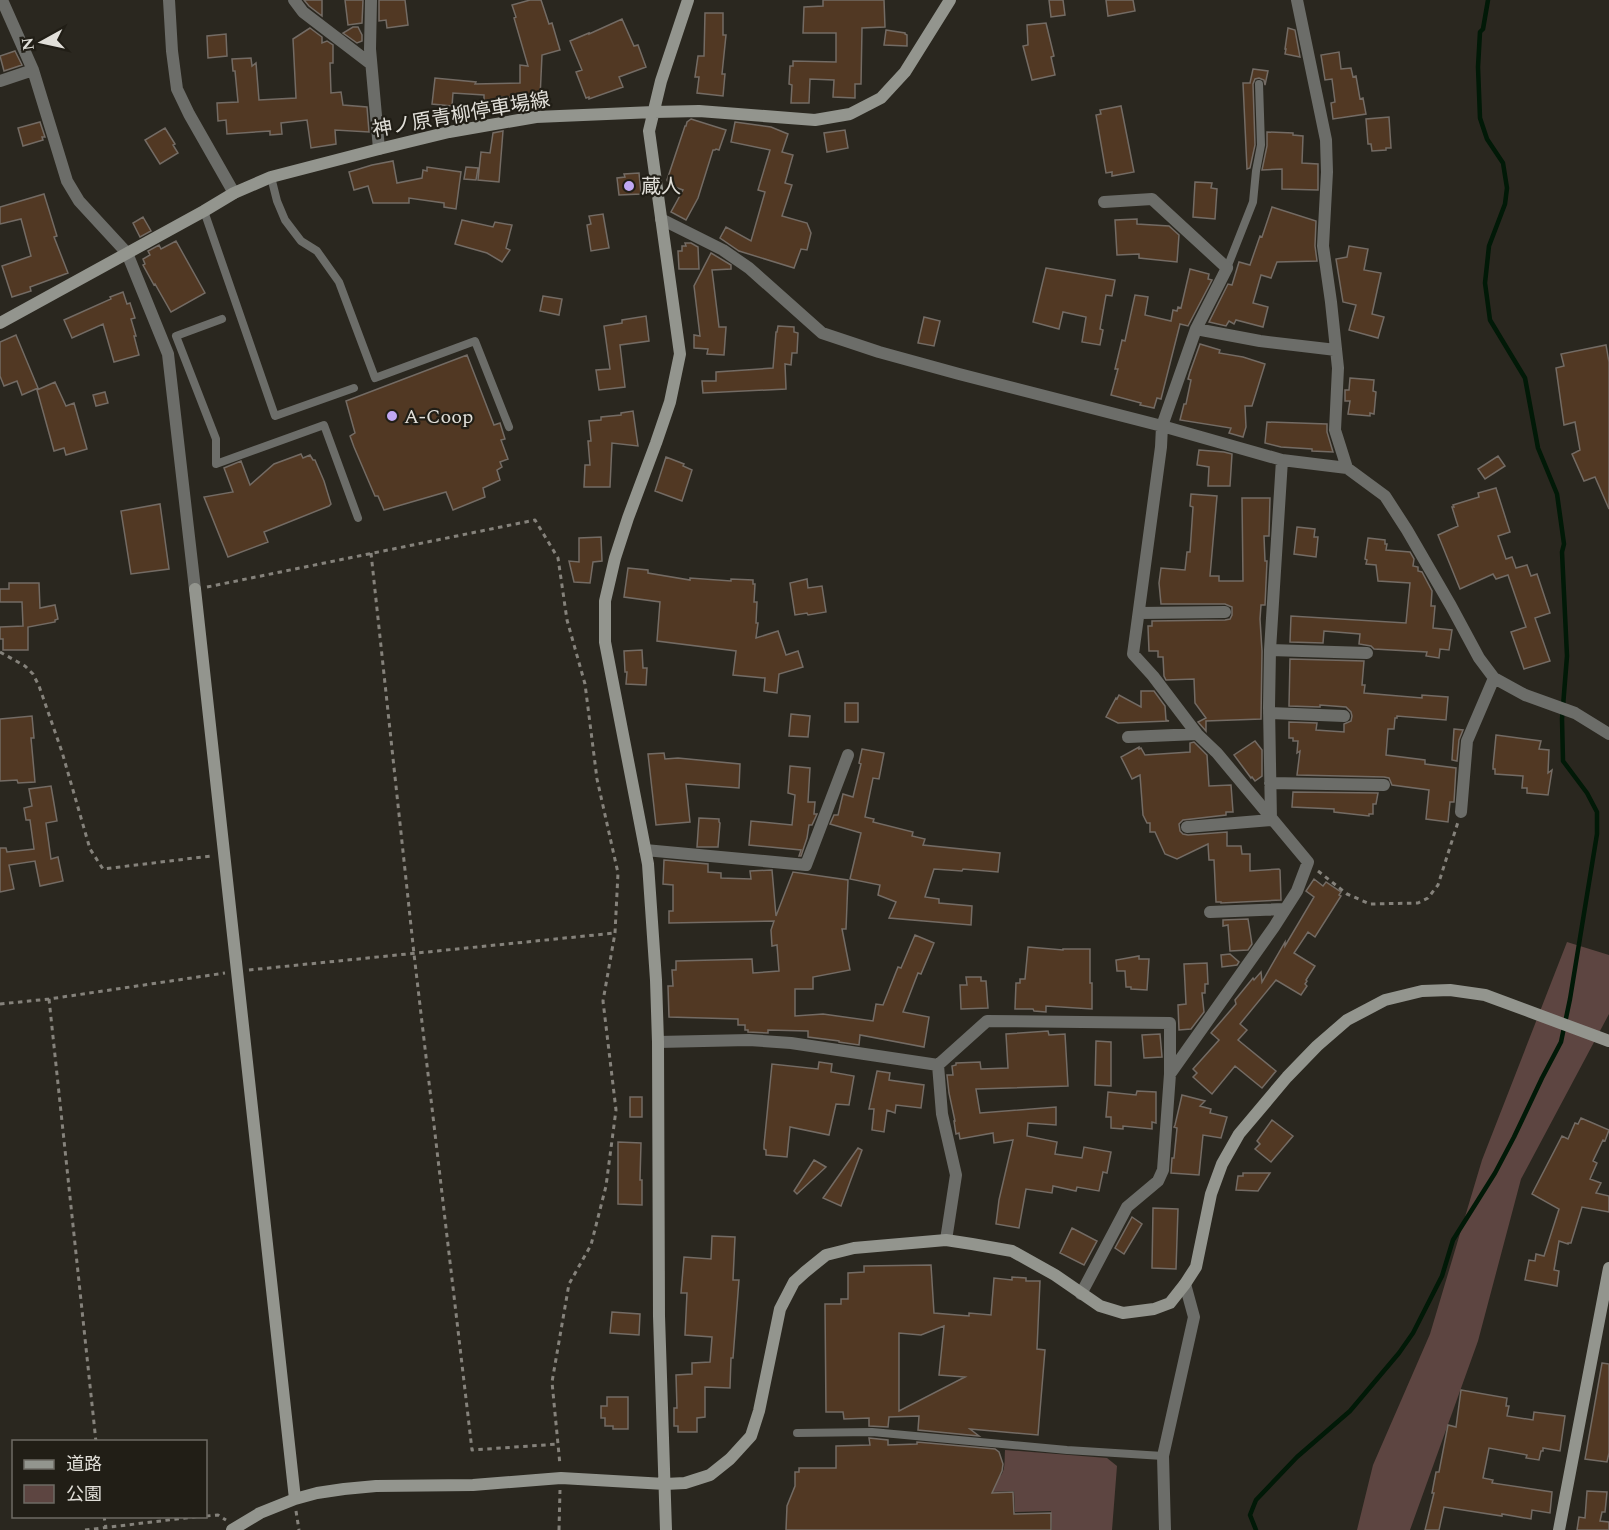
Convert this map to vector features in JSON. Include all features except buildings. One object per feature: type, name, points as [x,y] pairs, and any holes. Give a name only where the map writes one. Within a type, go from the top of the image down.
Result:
[{"type":"street","points":[[2,0],[33,70],[67,181],[79,201],[127,253],[168,354],[295,1499]]},
{"type":"street","points":[[169,0],[177,89],[234,193]]},
{"type":"street","points":[[294,0],[303,12],[371,64]]},
{"type":"street","points":[[371,0],[369,49],[379,148]]},
{"type":"street","points":[[666,1530],[659,1316],[658,1042],[648,864],[605,642],[605,600],[628,518],[670,402],[680,354],[649,131],[667,62],[688,0]]},
{"type":"street","name":"神ノ原青柳停車場線","points":[[0,323],[234,193],[271,177],[379,148],[449,132],[536,117],[699,111],[815,120],[850,114],[881,98],[905,72],[950,0]]},
{"type":"street","points":[[1297,0],[1326,140],[1327,172],[1323,246],[1338,368],[1335,430],[1347,468]]},
{"type":"street","points":[[0,81],[33,70]]},
{"type":"street","points":[[1104,202],[1152,199],[1227,268],[1197,329],[1162,426],[1133,654],[1154,676],[1197,734],[1217,753],[1308,862],[1297,891],[1170,1074]]},
{"type":"street","points":[[662,219],[723,250],[749,268],[822,333],[879,352],[1282,460],[1347,468],[1385,496],[1413,539],[1479,658],[1494,678],[1526,695],[1575,713],[1609,734]]},
{"type":"street","points":[[1197,329],[1260,341],[1336,350]]},
{"type":"street","points":[[1271,820],[1270,650],[1282,460]]},
{"type":"street","points":[[1139,613],[1225,612]]},
{"type":"street","points":[[1270,650],[1367,653]]},
{"type":"street","points":[[1461,812],[1467,741],[1494,678]]},
{"type":"street","points":[[1269,713],[1344,716]]},
{"type":"street","points":[[1128,737],[1197,734]]},
{"type":"street","points":[[645,850],[806,865],[848,755]]},
{"type":"street","points":[[1270,783],[1384,785]]},
{"type":"street","points":[[1187,827],[1271,820]]},
{"type":"street","points":[[1210,912],[1285,909]]},
{"type":"street","points":[[234,1528],[260,1513],[295,1499],[345,1489],[376,1486],[473,1485],[561,1478],[665,1484],[685,1483],[710,1475],[730,1459],[751,1436],[759,1411],[780,1308],[794,1282],[826,1255],[854,1248],[946,1240],[1012,1251],[1055,1275],[1100,1306],[1123,1313],[1154,1309],[1170,1303],[1196,1267],[1211,1194],[1222,1164],[1239,1134],[1317,1046],[1347,1020],[1385,1000],[1422,991],[1440,990],[1485,994],[1605,1039]]},
{"type":"street","points":[[938,1065],[987,1021],[1170,1023],[1170,1074],[1163,1170],[1158,1181],[1127,1207],[1081,1294]]},
{"type":"street","points":[[658,1042],[749,1040],[791,1043],[938,1065]]},
{"type":"street","points":[[938,1065],[942,1114],[956,1175],[946,1240]]},
{"type":"street","points":[[1559,1530],[1609,1268]]},
{"type":"street","points":[[1165,1530],[1162,1456],[1194,1317],[1185,1284]]},
{"type":"lane","points":[[1227,268],[1253,202],[1261,145],[1259,84]]},
{"type":"lane","points":[[271,177],[285,220],[301,241],[316,251],[339,282],[375,378],[475,341],[509,427]]},
{"type":"lane","points":[[204,211],[275,416],[354,388]]},
{"type":"lane","points":[[222,319],[176,336],[216,439],[216,464],[324,425],[358,518]]},
{"type":"lane","points":[[168,354],[181,350]]},
{"type":"lane","points":[[797,1433],[872,1431],[1066,1450],[1162,1456]]},
{"type":"path","points":[[195,589],[535,520],[558,558],[567,620],[585,684],[597,778],[618,873],[615,933],[603,1000],[616,1110],[606,1186],[591,1245],[569,1284],[552,1382],[561,1478],[559,1530]]},
{"type":"path","points":[[371,553],[414,954],[472,1450],[559,1444]]},
{"type":"path","points":[[0,652],[26,666],[39,686],[62,752],[90,849],[103,869],[224,854]]},
{"type":"path","points":[[1308,862],[1347,894],[1370,904],[1418,903],[1428,898],[1438,885],[1461,812]]},
{"type":"path","points":[[0,1004],[49,999],[237,971],[615,933]]},
{"type":"path","points":[[49,999],[96,1440]]},
{"type":"path","points":[[207,1516],[218,1515],[234,1528]]},
{"type":"path","points":[[104,1518],[106,1528]]},
{"type":"path","points":[[86,1530],[188,1518]]},
{"type":"green space","points":[[1567,942],[1609,955],[1609,1014],[1521,1179],[1478,1341],[1410,1530],[1357,1530],[1373,1465],[1430,1334],[1482,1160]]},
{"type":"green space","points":[[1005,1450],[1107,1458],[1117,1466],[1112,1530],[1052,1530],[1051,1511],[1015,1512],[1014,1491],[991,1492],[991,1483],[1000,1477],[1004,1470]]},
{"type":"waterway","points":[[1256,1530],[1250,1515],[1256,1500],[1297,1457],[1350,1411],[1413,1333],[1442,1276],[1453,1240],[1495,1173],[1561,1042],[1597,834],[1597,812],[1587,793],[1563,761],[1562,719],[1567,656],[1562,552],[1564,544],[1557,494],[1538,448],[1525,378],[1490,320],[1485,283],[1489,246],[1505,204],[1507,188],[1503,163],[1487,139],[1480,118],[1478,67],[1480,32],[1483,29],[1488,0]]},
{"type":"place","name":"蔵人","points":[[629,186]]},
{"type":"place","name":"A-Coop","points":[[392,416]]}]
